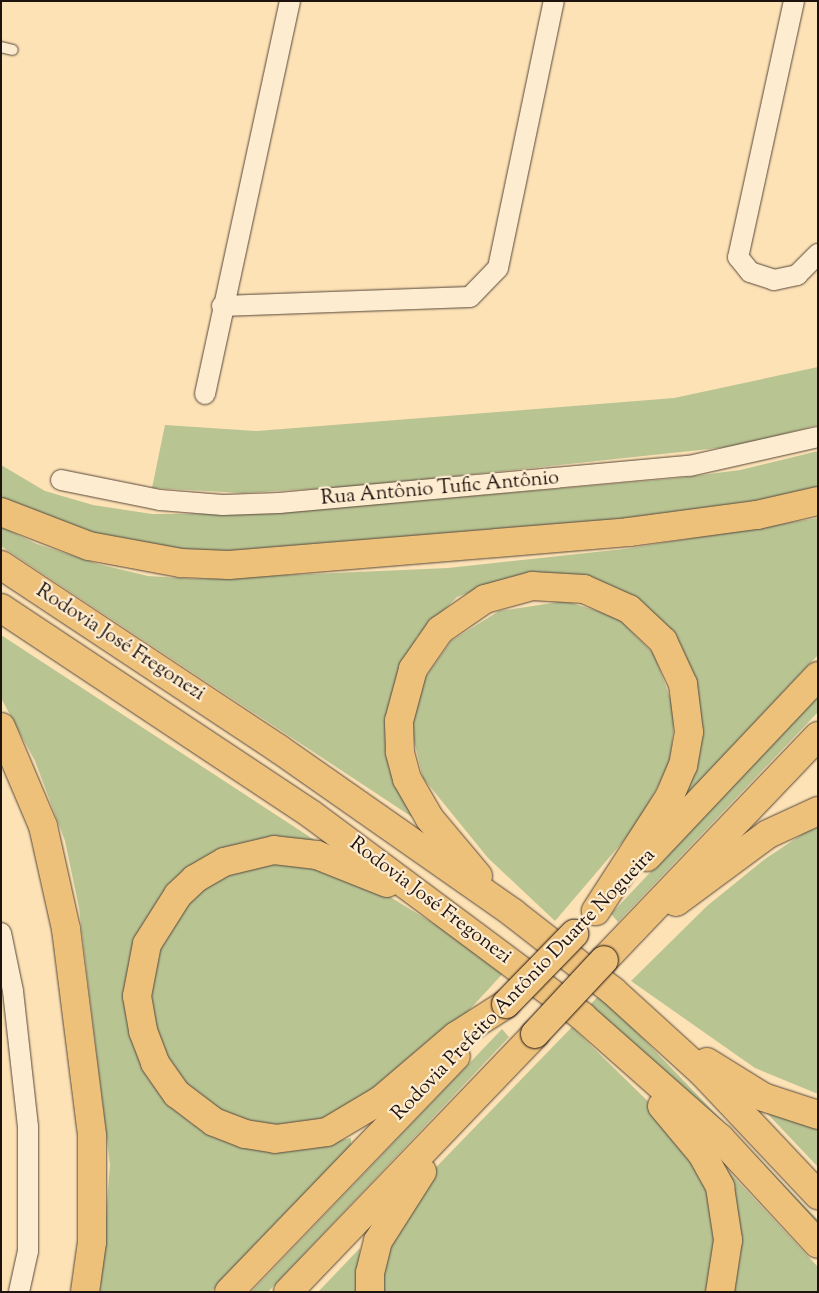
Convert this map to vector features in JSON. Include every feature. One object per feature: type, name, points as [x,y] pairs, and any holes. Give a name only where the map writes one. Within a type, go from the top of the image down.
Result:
[{"type":"highway","points":[[1,512],[46,532],[97,547],[182,563],[229,564],[629,532],[757,515],[818,500]]},
{"type":"highway","name":"Rodovia José Fregonezi","points":[[1,565],[279,749],[513,913],[613,991],[703,1073],[818,1195]]},
{"type":"highway","points":[[513,913],[468,865],[421,805],[403,764],[399,721],[413,669],[440,630],[468,609],[500,593],[550,584],[600,594],[629,609],[650,627],[678,668],[688,716],[687,750],[676,783],[596,911]]},
{"type":"highway","name":"Rodovia José Fregonezi","points":[[1,608],[311,814],[448,912],[583,1017],[720,1138],[818,1244]]},
{"type":"highway","name":"Rodovia Prefeito Antônio Duarte Nogueira","points":[[229,1292],[596,911],[818,676]]},
{"type":"highway","points":[[1,726],[43,826],[66,930],[92,1136],[92,1223],[85,1292]]},
{"type":"highway","name":"Rodovia Prefeito Antônio Duarte Nogueira","points":[[288,1292],[818,736]]},
{"type":"highway","points":[[611,952],[768,834],[818,811]]},
{"type":"highway","points":[[448,912],[382,880],[317,855],[274,850],[224,862],[195,879],[178,895],[147,944],[137,996],[143,1031],[155,1063],[177,1094],[214,1122],[261,1137],[309,1136],[345,1124],[381,1100],[456,1036],[506,1004]]},
{"type":"highway","points":[[613,991],[747,1088],[786,1106],[818,1115]]},
{"type":"highway","points":[[583,1017],[690,1137],[720,1187],[728,1240],[720,1292]]},
{"type":"highway","points":[[370,1292],[374,1256],[393,1212],[502,1068]]},
{"type":"street","points":[[205,394],[222,306],[290,1]]},
{"type":"street","points":[[222,306],[470,297],[498,268],[554,1]]},
{"type":"street","points":[[794,1],[738,257],[750,272],[774,280],[797,275],[818,254]]},
{"type":"street","name":"Rua Antônio Tufic Antônio","points":[[61,480],[160,500],[223,505],[279,503],[689,466],[818,437]]},
{"type":"street","points":[[1,933],[13,991],[28,1126],[28,1251],[19,1292]]},
{"type":"lane","points":[[1,47],[13,50]]},
{"type":"green space","points":[[818,367],[818,425],[737,446],[362,486],[243,493],[152,488],[165,425],[257,431],[674,398]]},
{"type":"green space","points":[[818,451],[818,495],[795,501],[291,556],[162,554],[1,505],[1,465],[45,491],[93,505],[152,514],[277,513],[679,478],[740,470]]},
{"type":"green space","points":[[818,518],[818,655],[690,792],[684,793],[700,730],[638,602],[504,580],[457,597],[417,637],[400,674],[412,817],[1,546],[1,527],[37,544],[98,564],[148,576],[196,579],[448,568],[624,549]]},
{"type":"green space","points":[[565,601],[617,617],[654,654],[675,711],[670,764],[637,825],[555,921],[488,858],[423,778],[411,728],[425,678],[451,641],[499,611]]},
{"type":"green space","points":[[1,635],[336,854],[268,840],[144,934],[138,1054],[161,1096],[192,1124],[236,1143],[287,1152],[351,1138],[351,1147],[211,1292],[100,1292],[110,1165],[79,908],[65,841],[35,761],[1,698]]},
{"type":"green space","points":[[818,694],[818,712],[618,922],[611,914]]},
{"type":"green space","points":[[818,828],[818,1094],[755,1068],[631,981],[707,906],[765,859],[807,831]]},
{"type":"green space","points":[[301,859],[366,882],[507,969],[461,1019],[345,1117],[286,1129],[221,1114],[173,1077],[143,1003],[158,935],[219,871]]},
{"type":"green space","points":[[600,994],[818,1220],[818,1224],[590,1005]]},
{"type":"green space","points":[[572,1027],[664,1117],[696,1155],[716,1208],[713,1270],[705,1292],[379,1292],[382,1254],[413,1191]]},
{"type":"green space","points":[[502,1029],[509,1037],[268,1292],[251,1292]]},
{"type":"green space","points":[[762,1108],[818,1128],[818,1167]]},
{"type":"green space","points":[[717,1159],[818,1267],[818,1292],[728,1292]]},
{"type":"green space","points":[[360,1248],[357,1292],[318,1292]]}]
